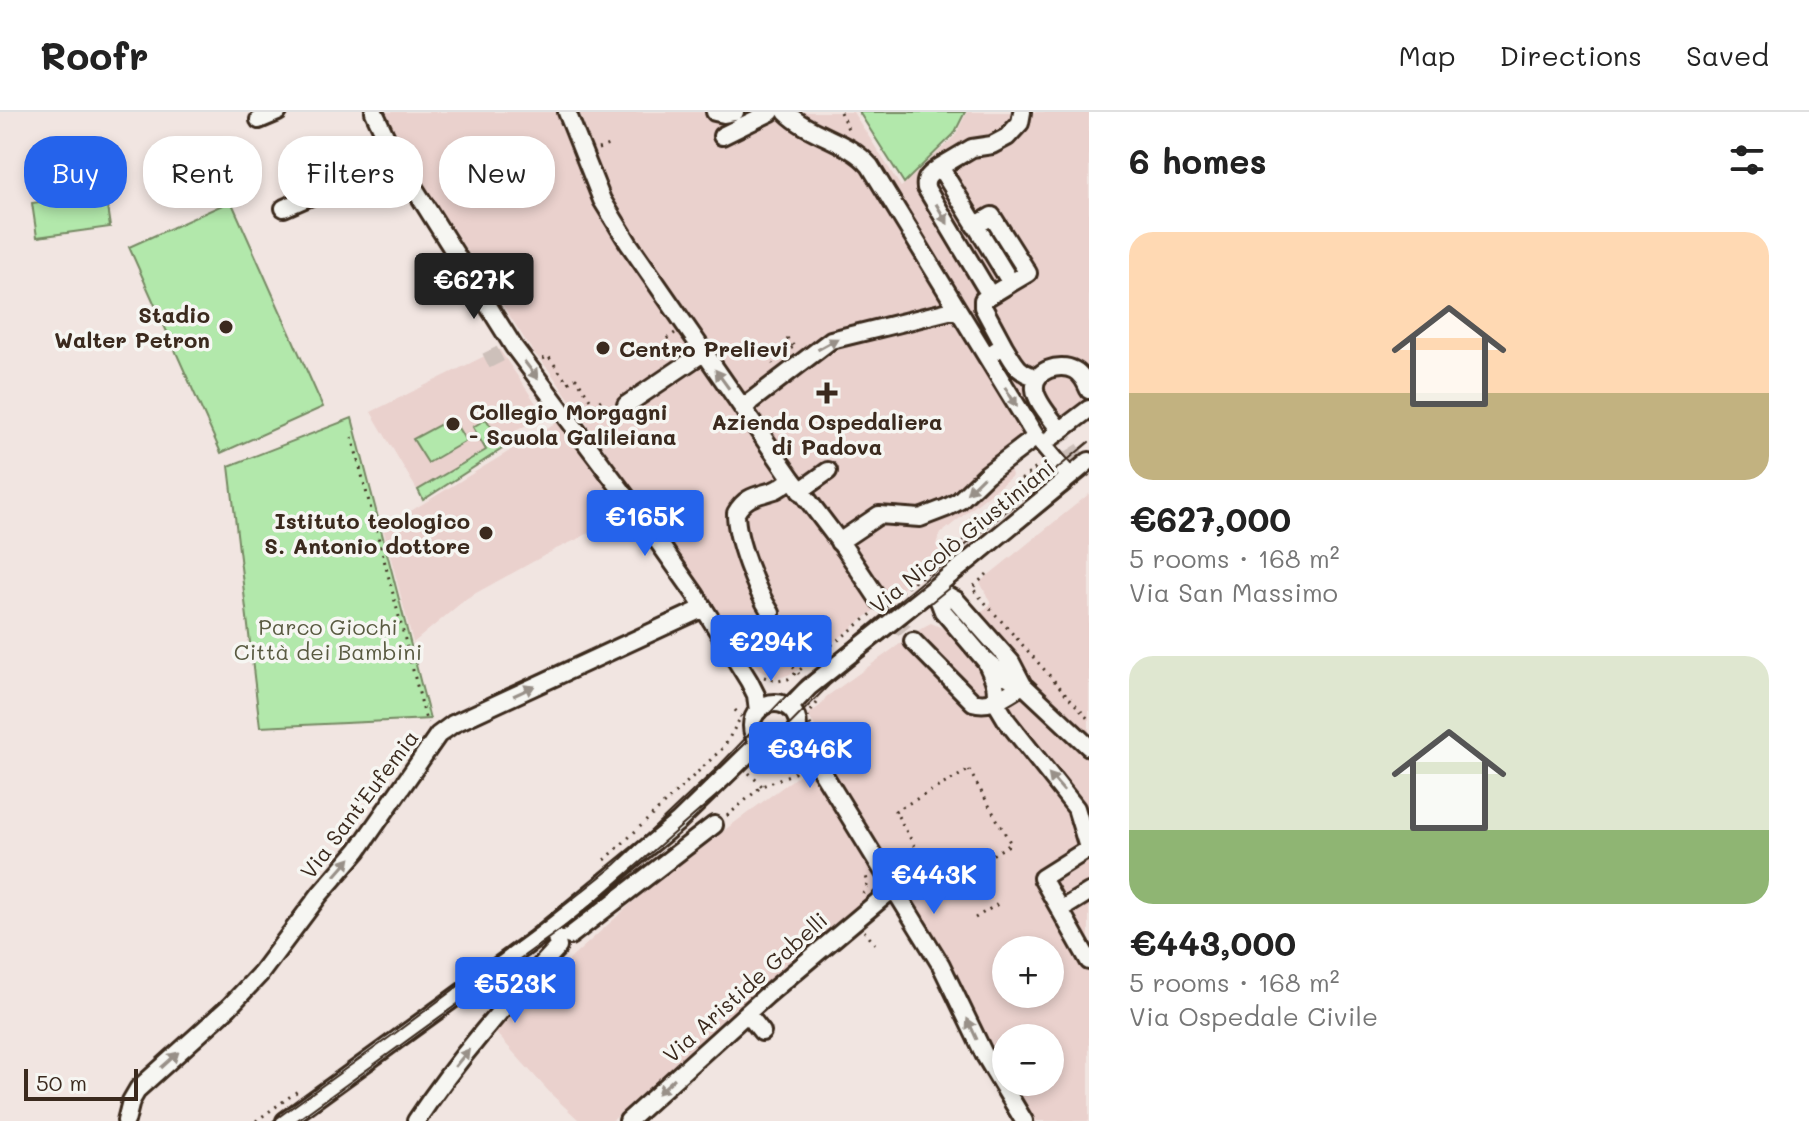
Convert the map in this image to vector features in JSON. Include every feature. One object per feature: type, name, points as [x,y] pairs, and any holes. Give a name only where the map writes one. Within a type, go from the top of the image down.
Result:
[{"type":"street","points":[[259,120],[278,112]]},
{"type":"street","points":[[374,112],[385,136]]},
{"type":"street","points":[[568,112],[593,179],[614,221],[880,605]]},
{"type":"street","points":[[715,112],[735,112]]},
{"type":"street","points":[[722,136],[771,112]]},
{"type":"street","points":[[786,112],[808,129],[864,159],[1041,447],[1070,477]]},
{"type":"street","points":[[990,295],[926,188],[927,178],[972,148],[992,145],[1007,137],[1020,123],[1022,112]]},
{"type":"street","points":[[940,167],[1011,283],[983,300],[983,307],[1018,369],[1037,377]]},
{"type":"street","points":[[423,205],[508,350],[531,369],[704,608],[756,695],[752,708],[752,729],[759,743],[776,749],[793,741],[798,725],[789,708],[783,704],[769,703],[752,708]]},
{"type":"street","points":[[744,409],[831,340],[957,309]]},
{"type":"street","points":[[986,357],[1004,346]]},
{"type":"street","points":[[626,405],[703,353]]},
{"type":"street","points":[[1058,428],[1036,394],[1037,377],[1046,371],[1065,367],[1075,370],[1089,390]]},
{"type":"street","points":[[839,542],[879,515],[920,518],[946,508],[959,501],[987,474],[1041,447],[1089,409]]},
{"type":"street","name":"Via Nicolò Giustiniani","points":[[789,708],[809,687],[1089,461]]},
{"type":"street","points":[[771,613],[749,564],[736,513],[756,494],[796,485],[828,471]]},
{"type":"street","points":[[934,588],[943,611],[984,659],[1002,674],[1023,685],[1089,747]]},
{"type":"street","points":[[934,588],[956,600],[1011,662],[1023,685]]},
{"type":"street","name":"Via Sant'Eufemia","points":[[126,1121],[138,1089],[229,1007],[260,974],[320,894],[358,850],[438,735],[453,724],[704,608]]},
{"type":"street","points":[[913,641],[973,702],[982,705],[995,701],[1023,685]]},
{"type":"street","points":[[984,659],[995,681],[995,701],[1007,721],[1076,808],[1088,850],[1042,878],[1089,961]]},
{"type":"street","points":[[793,741],[821,770],[949,978],[984,1054],[1024,1121]]},
{"type":"street","points":[[285,1121],[550,928],[678,822],[759,743]]},
{"type":"street","points":[[570,936],[714,825]]},
{"type":"street","points":[[604,882],[618,899]]},
{"type":"street","name":"Via Aristide Gabelli","points":[[628,1121],[747,1013],[894,888]]},
{"type":"street","points":[[1060,910],[1089,892]]},
{"type":"street","points":[[416,1121],[437,1088],[558,947],[550,928]]},
{"type":"street","points":[[747,1013],[762,1032]]},
{"type":"path","points":[[683,367],[665,340],[684,326]]},
{"type":"path","points":[[768,355],[794,347]]},
{"type":"path","points":[[531,369],[548,356],[568,383],[576,378],[594,405],[601,400]]},
{"type":"path","points":[[352,437],[426,720],[438,735]]},
{"type":"path","points":[[758,674],[778,681],[788,679],[964,540],[967,524],[1041,447]]},
{"type":"path","points":[[987,574],[972,588],[1088,717]]},
{"type":"path","points":[[793,667],[798,672]]},
{"type":"path","points":[[821,698],[808,715],[822,745]]},
{"type":"path","points":[[599,865],[724,747],[741,717],[752,708]]},
{"type":"path","points":[[735,710],[741,717]]},
{"type":"path","points":[[714,825],[762,786],[794,773],[801,765]]},
{"type":"path","points":[[969,770],[1011,844],[937,886],[917,850],[895,811],[969,770]]},
{"type":"path","points":[[975,918],[1001,902]]},
{"type":"path","points":[[256,1121],[302,1088]]},
{"type":"shaded area","name":"Azienda Ospedaliera di Padova","points":[[384,112],[853,112],[901,187],[955,136],[967,112],[1089,112],[1089,416],[1037,455],[1034,451],[1010,468],[1012,476],[939,535],[936,545],[944,556],[795,672],[777,679],[762,672],[742,652],[709,597],[533,352],[439,208],[555,208],[555,136],[439,136],[439,207],[423,183],[423,136],[396,136]]},
{"type":"shaded area","name":"Collegio Morgagni - Scuola Galileiana","points":[[499,349],[544,415],[500,440],[502,449],[423,500],[371,412]]},
{"type":"shaded area","name":"Istituto teologico S. Antonio dottore","points":[[557,422],[627,510],[467,598],[413,643],[383,528]]},
{"type":"shaded area","points":[[1089,494],[1089,1121],[1035,1121],[1021,1105],[1016,1096],[1064,1096],[1064,1024],[992,1024],[992,1045],[899,875],[826,933],[612,1121],[580,1121],[495,1032],[524,1001],[657,880],[830,752],[808,715],[826,697],[925,626],[931,623],[956,634],[991,604],[980,582]]},
{"type":"green space","points":[[859,112],[965,112],[954,134],[904,183]]},
{"type":"green space","points":[[33,208],[107,208],[110,227],[37,237]]},
{"type":"green space","name":"Stadio Walter Petron","points":[[215,208],[234,208],[323,407],[221,453],[129,247]]},
{"type":"green space","name":"Parco Giochi Città dei Bambini","points":[[352,418],[430,719],[260,727],[229,466]]},
{"type":"green space","points":[[452,418],[466,441],[428,463],[413,439]]},
{"type":"green space","points":[[486,419],[500,440],[502,449],[423,500],[418,490],[486,450],[473,427]]},
{"type":"tunnel","points":[[486,361],[502,353]]},
{"type":"tunnel","points":[[1058,428],[1089,477]]},
{"type":"tunnel","points":[[879,600],[913,641]]},
{"type":"tram line","points":[[273,1121],[536,928],[615,865],[714,771],[791,691],[1089,442]]},
{"type":"tram line","points":[[296,1121],[575,919],[738,777],[829,685],[1089,475]]},
{"type":"place","name":"Stadio Walter Petron","points":[[226,327]]},
{"type":"place","name":"Centro Prelievi","points":[[603,348]]},
{"type":"place","name":"Azienda Ospedaliera di Padova","points":[[827,393]]},
{"type":"place","name":"Collegio Morgagni - Scuola Galileiana","points":[[453,424]]},
{"type":"place","name":"Istituto teologico S. Antonio dottore","points":[[486,533]]}]
